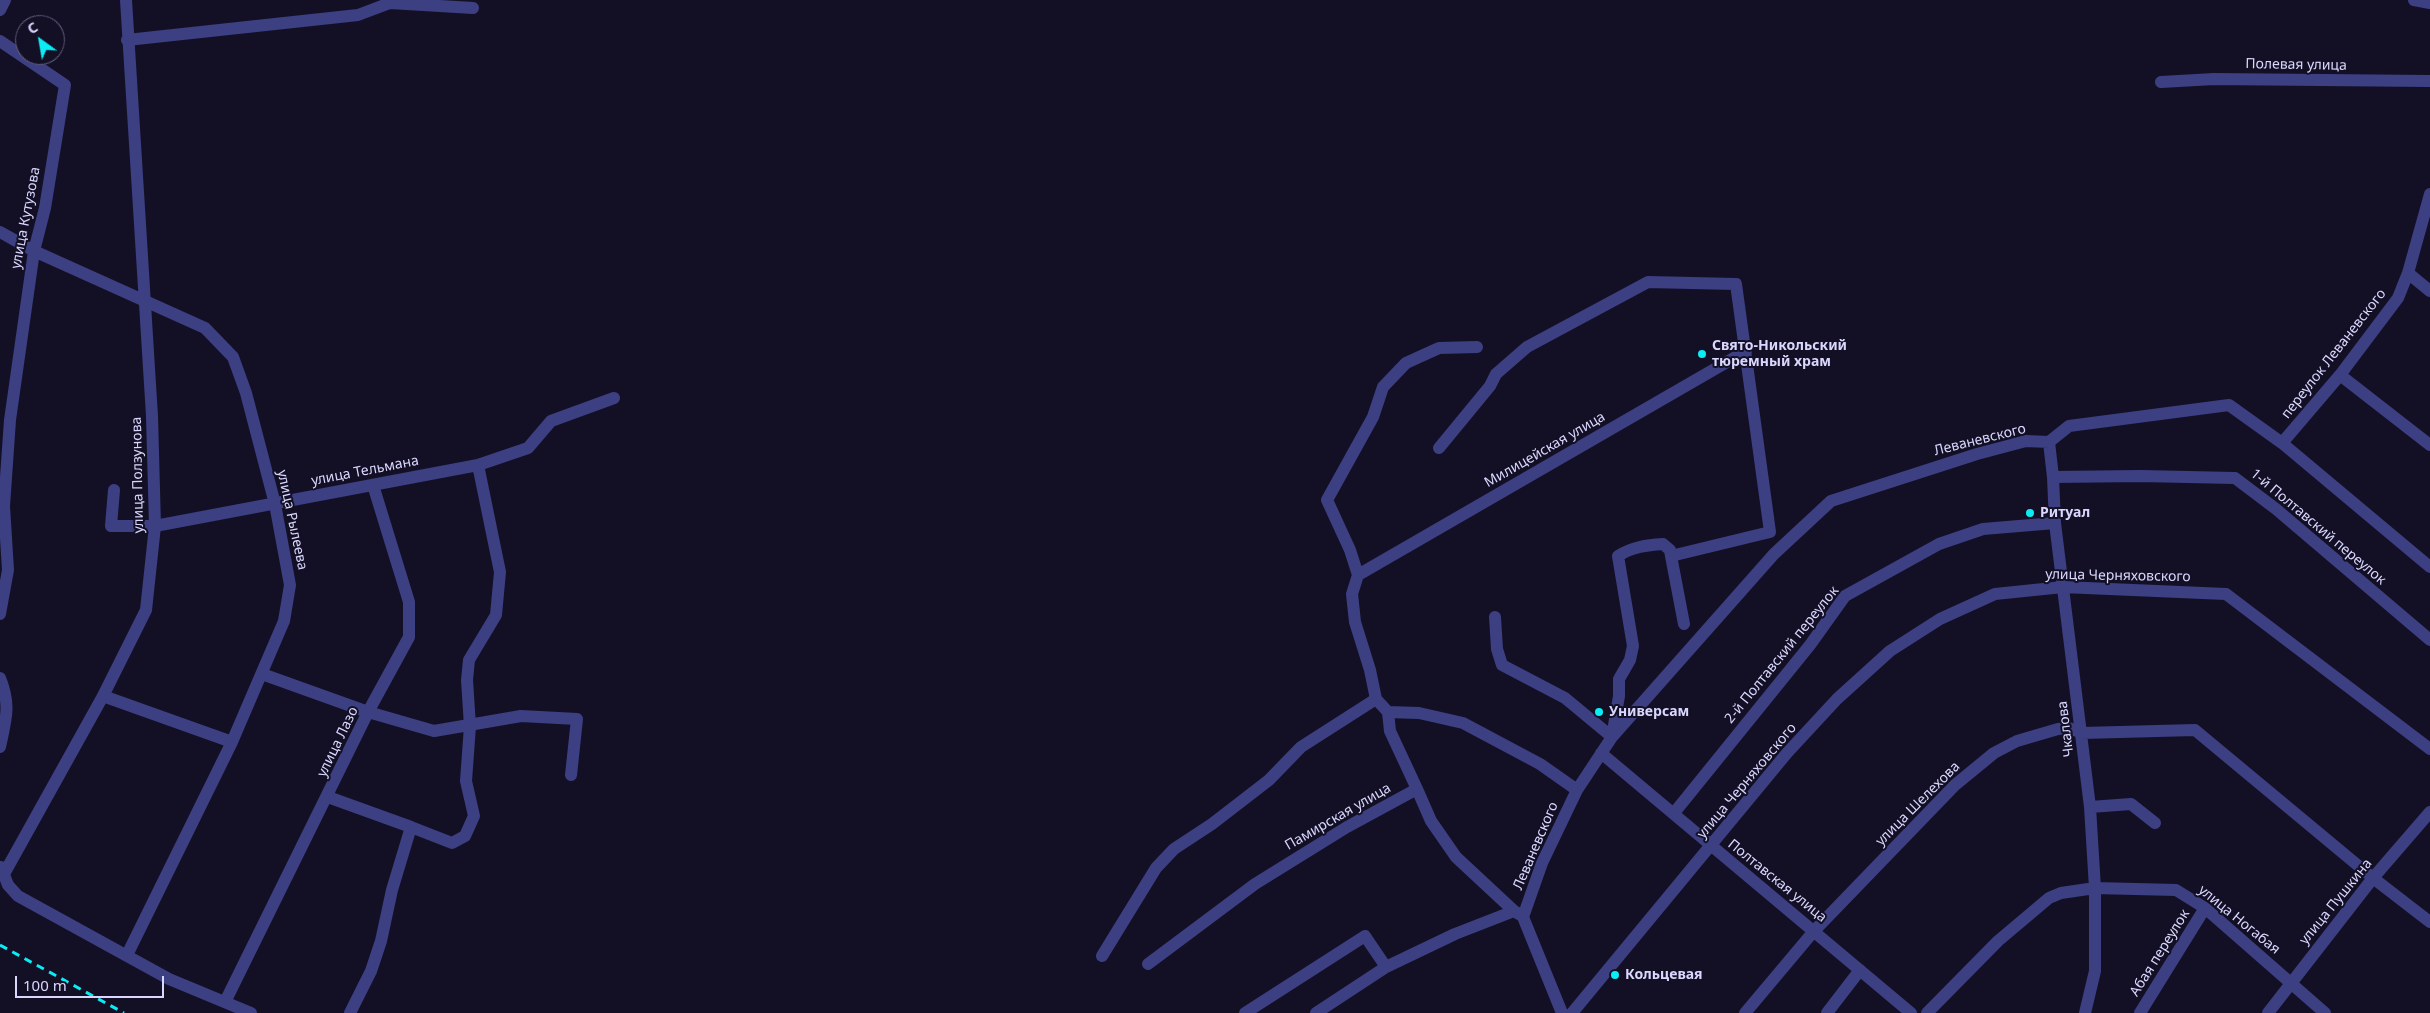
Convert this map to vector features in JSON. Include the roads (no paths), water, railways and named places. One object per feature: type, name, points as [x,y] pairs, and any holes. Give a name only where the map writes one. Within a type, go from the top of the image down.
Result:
[{"type":"street","points":[[0,10],[5,0]]},
{"type":"street","name":"улица Ползунова","points":[[2,870],[103,696],[146,610],[155,526],[152,416],[126,0]]},
{"type":"street","points":[[2414,0],[2430,3]]},
{"type":"street","points":[[127,40],[358,15],[390,3],[473,8]]},
{"type":"street","name":"улица Кутузова","points":[[0,41],[65,85],[45,208],[34,251],[10,420],[4,506],[8,570],[0,614]]},
{"type":"street","name":"Полевая улица","points":[[2161,82],[2214,79],[2430,81]]},
{"type":"street","name":"переулок Леваневского","points":[[2282,443],[2340,375],[2398,298],[2408,273],[2430,194]]},
{"type":"street","name":"улица Рылеева","points":[[0,232],[34,251],[205,328],[233,357],[246,393],[275,504],[290,585],[284,621],[262,674],[232,742],[127,955]]},
{"type":"street","points":[[2408,273],[2430,291]]},
{"type":"street","points":[[1439,448],[1490,386],[1496,374],[1527,347],[1648,282],[1736,284],[1770,532],[1671,556],[1684,624]]},
{"type":"street","points":[[1477,347],[1439,348],[1406,363],[1383,388],[1373,417],[1327,500],[1350,550],[1358,575],[1352,594],[1355,622],[1370,670],[1376,699],[1388,712],[1390,731],[1431,821],[1456,857],[1518,914],[1562,1013]]},
{"type":"street","name":"Милицейская улица","points":[[1358,575],[1746,351]]},
{"type":"street","points":[[2340,375],[2430,445]]},
{"type":"street","name":"улица Тельмана","points":[[114,490],[111,526],[155,526],[275,504],[478,465],[528,448],[551,421],[614,398]]},
{"type":"street","points":[[2049,442],[2069,426],[2229,405],[2282,443],[2430,567]]},
{"type":"street","name":"Леваневского","points":[[1518,914],[1577,790],[1612,737],[1774,554],[1831,501],[1977,454],[2026,441],[2049,442]]},
{"type":"street","name":"Чкалова","points":[[2049,442],[2055,523],[2090,807],[2095,888],[2095,971],[2085,1013]]},
{"type":"street","points":[[328,797],[452,843],[465,836],[474,816],[466,781],[470,726],[467,680],[469,660],[496,615],[500,572],[478,465]]},
{"type":"street","name":"1-й Полтавский переулок","points":[[2053,477],[2235,478],[2276,509],[2430,640]]},
{"type":"street","name":"улица Лазо","points":[[225,1002],[328,797],[368,712],[409,636],[409,602],[373,484]]},
{"type":"street","name":"2-й Полтавский переулок","points":[[1674,813],[1810,645],[1844,596],[1939,544],[1982,529],[2055,523]]},
{"type":"street","name":"Леваневского","points":[[1612,737],[1620,679],[1630,660],[1633,646],[1618,556],[1626,551],[1646,545],[1662,544],[1670,550],[1671,556]]},
{"type":"street","name":"улица Черняховского","points":[[1572,1013],[1830,706],[1890,651],[1940,619],[1995,594],[2063,587],[2226,594],[2430,749]]},
{"type":"street","points":[[1495,617],[1497,649],[1502,665],[1565,698],[1612,737]]},
{"type":"street","points":[[262,674],[368,712],[434,731],[520,716],[577,719],[571,775]]},
{"type":"street","points":[[0,678],[7,695],[8,708],[0,747]]},
{"type":"street","points":[[103,696],[232,742]]},
{"type":"street","points":[[1102,956],[1156,868],[1174,849],[1212,824],[1270,780],[1301,747],[1376,699]]},
{"type":"street","points":[[1388,712],[1419,713],[1463,722],[1540,764],[1577,790]]},
{"type":"street","name":"улица Шелехова","points":[[1745,1013],[1814,931],[1955,785],[1994,753],[2017,741],[2058,729],[2070,728],[2082,733],[2195,730],[2373,878],[2430,922]]},
{"type":"street","name":"Полтавская улица","points":[[1601,753],[1911,1013]]},
{"type":"street","name":"Памирская улица","points":[[1148,964],[1255,884],[1347,827],[1417,789]]},
{"type":"street","points":[[2090,807],[2131,804],[2155,823]]},
{"type":"street","name":"улица Пушкина","points":[[2268,1013],[2373,878],[2430,812]]},
{"type":"street","points":[[350,1013],[374,964],[381,942],[392,890],[411,827]]},
{"type":"street","points":[[2,870],[8,884],[18,896],[169,979],[251,1013]]},
{"type":"street","name":"улица Ногабая","points":[[1926,1013],[1998,940],[2049,898],[2061,893],[2095,888],[2176,890],[2205,908],[2325,1013]]},
{"type":"street","name":"Абая переулок","points":[[2140,1013],[2205,908]]},
{"type":"street","points":[[1316,1013],[1386,967],[1454,934],[1518,914]]},
{"type":"street","points":[[1245,1013],[1365,936],[1386,967]]},
{"type":"street","points":[[1827,1013],[1860,970]]},
{"type":"railway","points":[[0,945],[124,1013]]},
{"type":"place","name":"Свято-Никольский тюремный храм","points":[[1702,354]]},
{"type":"place","name":"Ритуал","points":[[2030,513]]},
{"type":"place","name":"Универсам","points":[[1599,712]]},
{"type":"place","name":"Кольцевая","points":[[1615,975]]}]
